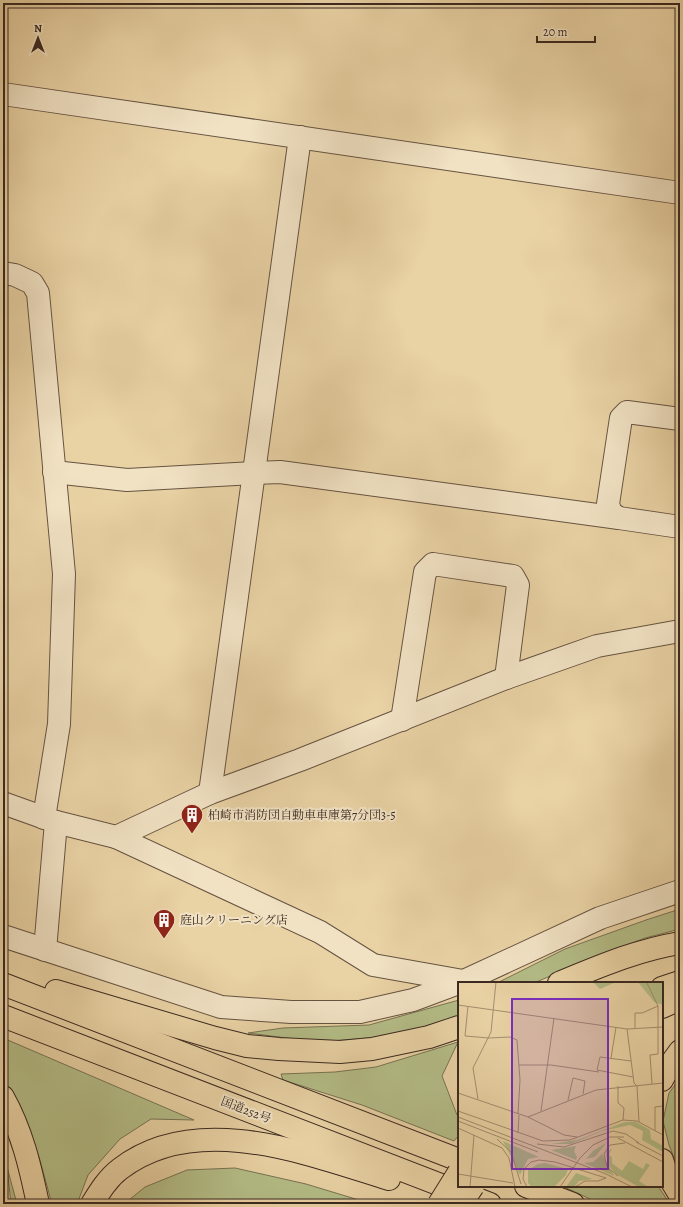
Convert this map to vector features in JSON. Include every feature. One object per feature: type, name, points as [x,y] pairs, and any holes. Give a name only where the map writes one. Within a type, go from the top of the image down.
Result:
[{"type":"highway","points":[[561,982],[639,952],[680,943]]},
{"type":"highway","points":[[3,975],[215,1038],[247,1046],[279,1050],[333,1052],[372,1050],[458,1027]]},
{"type":"highway","points":[[663,988],[680,982]]},
{"type":"highway","points":[[3,984],[458,1160]]},
{"type":"highway","points":[[663,1007],[680,999]]},
{"type":"highway","name":"国道252号","points":[[3,1016],[490,1204]]},
{"type":"highway","points":[[663,1078],[680,1051]]},
{"type":"highway","points":[[3,1097],[24,1143],[38,1204]]},
{"type":"highway","points":[[92,1204],[102,1188],[119,1169],[140,1155],[165,1146],[188,1142],[225,1140],[263,1144],[311,1156],[462,1204],[472,1187]]},
{"type":"highway","points":[[663,1163],[666,1172],[680,1195]]},
{"type":"highway","points":[[439,1204],[458,1174]]},
{"type":"highway","points":[[529,1187],[573,1204]]},
{"type":"street","points":[[3,94],[680,193]]},
{"type":"street","points":[[210,794],[300,137]]},
{"type":"street","points":[[3,273],[15,275],[32,282],[38,292],[64,582],[59,724],[50,820],[45,950]]},
{"type":"street","points":[[619,518],[611,513],[608,504],[621,418],[627,412],[680,419]]},
{"type":"street","points":[[54,472],[127,480],[280,472],[680,527]]},
{"type":"street","points":[[402,720],[425,572],[433,564],[513,576],[518,585],[506,678]]},
{"type":"street","points":[[116,837],[210,794],[506,678],[597,646],[680,630]]},
{"type":"street","points":[[3,803],[50,820],[116,837],[320,932],[373,965],[464,981],[600,918],[680,891]]},
{"type":"street","points":[[3,936],[221,1007],[291,1012],[360,1012],[413,1000],[458,983]]},
{"type":"green space","points":[[680,909],[680,929],[645,938],[536,982],[499,982],[565,949]]},
{"type":"green space","points":[[458,1000],[458,1016],[420,1031],[380,1037],[318,1042],[248,1033],[283,1028],[369,1025]]},
{"type":"green space","points":[[3,1038],[194,1120],[151,1119],[120,1139],[88,1175],[77,1204],[52,1204],[39,1157],[7,1087],[3,1082]]},
{"type":"green space","points":[[458,1042],[442,1076],[458,1116],[458,1136],[454,1141],[362,1105],[283,1080],[281,1074],[335,1072],[376,1067]]},
{"type":"green space","points":[[680,1078],[680,1173],[669,1145],[663,1121],[669,1093]]},
{"type":"green space","points":[[7,1167],[17,1204],[11,1204]]},
{"type":"green space","points":[[235,1168],[306,1184],[372,1204],[124,1204],[145,1187],[187,1170]]},
{"type":"green space","points":[[564,1187],[659,1187],[670,1204],[601,1204]]},
{"type":"place","name":"柏崎市消防団自動車車庫第7分団3-5","points":[[192,834]]},
{"type":"place","name":"庭山クリーニング店","points":[[164,940]]}]
